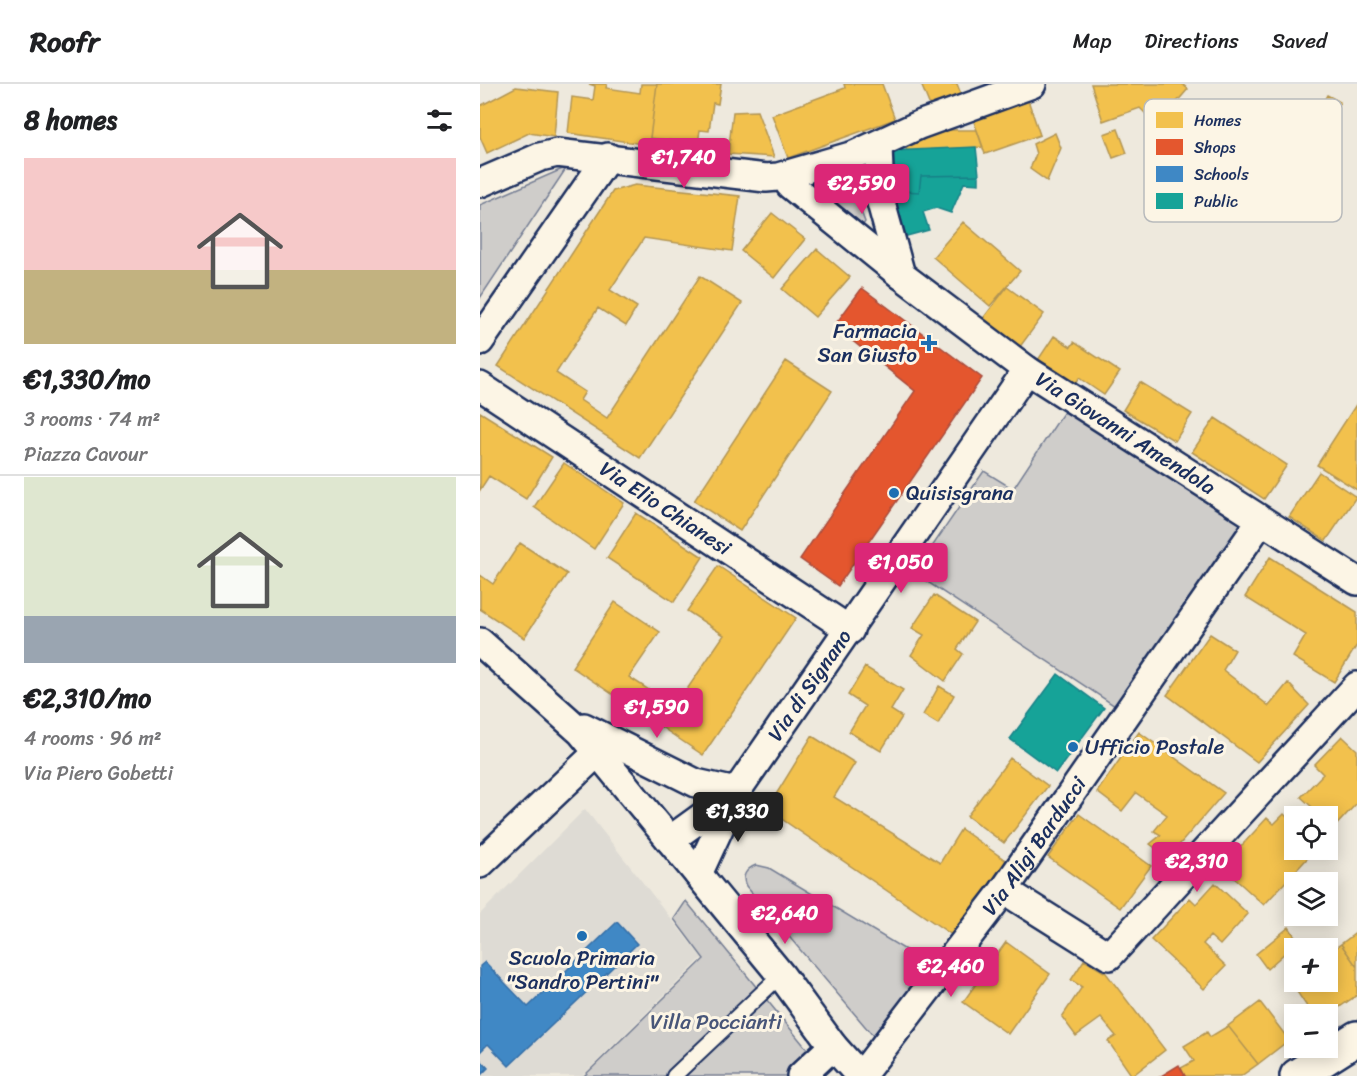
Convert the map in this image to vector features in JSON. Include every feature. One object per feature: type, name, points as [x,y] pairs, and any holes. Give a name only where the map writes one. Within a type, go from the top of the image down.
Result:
[{"type":"main road","points":[[1306,1074],[1357,1038]]},
{"type":"street","points":[[480,183],[540,157],[557,153],[777,176],[843,159],[878,145],[919,124],[1032,84]]},
{"type":"street","points":[[878,145],[880,199],[901,275]]},
{"type":"street","points":[[480,341],[608,157]]},
{"type":"street","name":"Via Giovanni Amendola","points":[[777,176],[901,275],[1027,370],[1357,580]]},
{"type":"street","name":"Via di Signano","points":[[736,792],[850,630],[1027,370]]},
{"type":"street","name":"Via Elio Chianesi","points":[[480,386],[850,630]]},
{"type":"street","name":"Via Aligi Barducci","points":[[860,1076],[1004,890],[1261,521]]},
{"type":"street","points":[[480,642],[567,718],[598,752],[781,975],[833,1046],[860,1076]]},
{"type":"street","points":[[1004,890],[1109,956],[1357,686]]},
{"type":"street","points":[[567,718],[696,783],[736,792]]},
{"type":"street","points":[[480,864],[598,752]]},
{"type":"street","points":[[670,840],[736,792]]},
{"type":"street","points":[[698,874],[736,792]]},
{"type":"street","points":[[801,1076],[833,1046]]},
{"type":"lane","points":[[674,1076],[781,975]]},
{"type":"shaded area","name":"Scuola Primaria \"Sandro Pertini\"","points":[[585,809],[702,958],[582,1076],[480,1076],[480,914]]},
{"type":"green space","points":[[567,167],[480,298],[480,205]]},
{"type":"green space","points":[[856,174],[859,176],[859,206],[865,222],[863,225],[818,187]]},
{"type":"green space","points":[[1065,410],[1247,522],[1118,708],[914,573],[984,471],[1013,489]]},
{"type":"green space","points":[[756,865],[769,868],[929,964],[875,1038],[746,886],[745,873]]},
{"type":"green space","name":"Villa Poccianti","points":[[686,901],[811,1054],[786,1076],[584,1076],[704,959],[674,919]]},
{"type":"building: Homes","points":[[589,84],[607,84],[606,88],[640,93],[641,84],[657,84],[649,145],[568,133],[572,97],[593,100],[595,86]]},
{"type":"building: Homes","points":[[657,84],[721,84],[718,104],[713,103],[709,131],[700,130],[698,144],[650,138]]},
{"type":"building: Homes","points":[[844,84],[882,84],[895,119],[788,158],[772,115],[845,88]]},
{"type":"building: Homes","points":[[921,84],[957,84],[963,99],[932,111]]},
{"type":"building: Homes","points":[[1091,84],[1182,84],[1188,89],[1179,99],[1144,99],[1144,112],[1140,108],[1103,121]]},
{"type":"building: Homes","points":[[516,87],[558,92],[554,137],[529,133],[487,153],[480,137],[480,106]]},
{"type":"building: Homes","points":[[1026,94],[1040,135],[985,154],[971,113]]},
{"type":"building: Homes","points":[[757,111],[774,157],[728,154],[733,112]]},
{"type":"building: Homes","points":[[1118,129],[1127,153],[1113,158],[1104,134]]},
{"type":"building: Homes","points":[[929,130],[977,130],[983,147],[906,151],[907,146]]},
{"type":"building: Homes","points":[[1055,133],[1061,148],[1047,181],[1030,169],[1036,154],[1033,144]]},
{"type":"building: Homes","points":[[635,185],[740,196],[732,251],[644,238],[610,290],[637,307],[626,326],[598,308],[556,373],[585,392],[580,400],[607,418],[700,276],[742,303],[640,458],[498,366],[613,191]]},
{"type":"building: Homes","points":[[772,213],[805,239],[774,278],[741,251]]},
{"type":"building: Homes","points":[[963,222],[1020,271],[990,306],[933,257]]},
{"type":"building: Homes","points":[[817,249],[850,277],[815,317],[782,289]]},
{"type":"building: Homes","points":[[1007,287],[1044,314],[1019,348],[981,321]]},
{"type":"building: Homes","points":[[1054,336],[1071,347],[1074,342],[1120,372],[1104,395],[1079,378],[1075,384],[1038,360]]},
{"type":"building: Homes","points":[[786,361],[832,391],[740,531],[694,501]]},
{"type":"building: Homes","points":[[1140,382],[1192,414],[1175,441],[1123,410]]},
{"type":"building: Homes","points":[[1357,403],[1357,490],[1317,465]]},
{"type":"building: Homes","points":[[480,412],[552,457],[526,499],[489,476],[480,490]]},
{"type":"building: Homes","points":[[1215,418],[1287,465],[1264,499],[1192,452]]},
{"type":"building: Homes","points":[[564,463],[624,503],[594,549],[534,507]]},
{"type":"building: Homes","points":[[1319,472],[1356,497],[1326,541],[1289,517]]},
{"type":"building: Homes","points":[[636,513],[703,557],[674,602],[607,558]]},
{"type":"building: Homes","points":[[520,543],[567,574],[524,638],[480,609],[480,575],[493,584]]},
{"type":"building: Homes","points":[[1270,557],[1357,612],[1357,645],[1334,682],[1293,657],[1306,635],[1245,597]]},
{"type":"building: Homes","points":[[718,566],[796,618],[703,755],[572,667],[615,602],[660,632],[629,677],[675,707],[724,635],[687,611]]},
{"type":"building: Homes","points":[[934,595],[975,622],[957,649],[963,654],[945,681],[911,655],[924,635],[912,628]]},
{"type":"building: Homes","points":[[1210,634],[1235,650],[1223,670],[1269,706],[1288,683],[1309,705],[1257,762],[1167,695]]},
{"type":"building: Homes","points":[[865,667],[903,690],[891,710],[902,717],[881,751],[849,732],[865,706],[848,695]]},
{"type":"building: Homes","points":[[939,686],[954,695],[938,724],[923,715]]},
{"type":"building: Homes","points":[[1139,732],[1224,793],[1168,858],[1150,844],[1161,835],[1154,831],[1167,815],[1136,793],[1122,811],[1097,792]]},
{"type":"building: Homes","points":[[812,736],[855,763],[834,797],[940,863],[961,829],[1008,862],[952,935],[767,809]]},
{"type":"building: Homes","points":[[1342,736],[1357,750],[1357,803],[1338,823],[1338,806],[1311,806],[1301,797],[1323,774],[1314,765]]},
{"type":"building: Homes","points":[[1010,758],[1048,786],[1004,843],[967,816]]},
{"type":"building: Homes","points":[[1079,814],[1151,866],[1120,908],[1048,857]]},
{"type":"building: Homes","points":[[1284,814],[1284,860],[1306,860],[1295,872],[1284,872],[1284,883],[1264,905],[1222,867],[1267,818],[1274,824]]},
{"type":"building: Homes","points":[[1215,883],[1248,914],[1220,945],[1210,936],[1203,944],[1226,966],[1204,989],[1151,940],[1190,898],[1196,904]]},
{"type":"building: Homes","points":[[1289,927],[1296,938],[1284,938],[1284,954],[1267,969],[1256,954]]},
{"type":"building: Homes","points":[[1357,932],[1357,967],[1341,944]]},
{"type":"building: Homes","points":[[1006,942],[1050,974],[1008,1034],[963,1002]]},
{"type":"building: Homes","points":[[1341,944],[1357,967],[1357,995],[1338,1008],[1338,1004],[1305,1004],[1297,992],[1338,992],[1338,946]]},
{"type":"building: Homes","points":[[1084,960],[1106,973],[1165,1050],[1132,1076],[1108,1041],[1116,1036],[1101,1018],[1076,1036],[1062,1017],[1082,987],[1071,980]]},
{"type":"building: Homes","points":[[1260,1002],[1284,1033],[1284,1044],[1258,1064],[1228,1026]]},
{"type":"building: Homes","points":[[1228,1026],[1258,1064],[1241,1076],[1185,1076],[1181,1068],[1194,1061],[1184,1046],[1207,1032],[1210,1037]]},
{"type":"building: Shops","points":[[862,288],[982,378],[838,586],[800,559],[915,391],[834,326]]},
{"type":"building: Shops","points":[[1179,1065],[1185,1076],[1161,1076]]},
{"type":"building: Schools","points":[[617,922],[637,944],[509,1066],[488,1044],[480,1052],[480,966],[485,962],[528,1007]]},
{"type":"building: Schools","points":[[480,1059],[488,1068],[480,1076]]},
{"type":"building: Public","points":[[976,147],[979,175],[921,176],[919,192],[903,191],[890,195],[891,151]]},
{"type":"building: Public","points":[[979,175],[979,184],[964,183],[951,213],[936,208],[923,212],[929,230],[903,237],[890,195],[903,191],[919,192],[921,176]]},
{"type":"building: Public","points":[[1058,674],[1104,708],[1056,773],[1010,739]]},
{"type":"place","name":"Farmacia San Giusto","points":[[929,343]]},
{"type":"place","name":"Quisisgrana","points":[[894,493]]},
{"type":"place","name":"Ufficio Postale","points":[[1073,747]]},
{"type":"place","name":"Scuola Primaria \"Sandro Pertini\"","points":[[582,936]]}]
